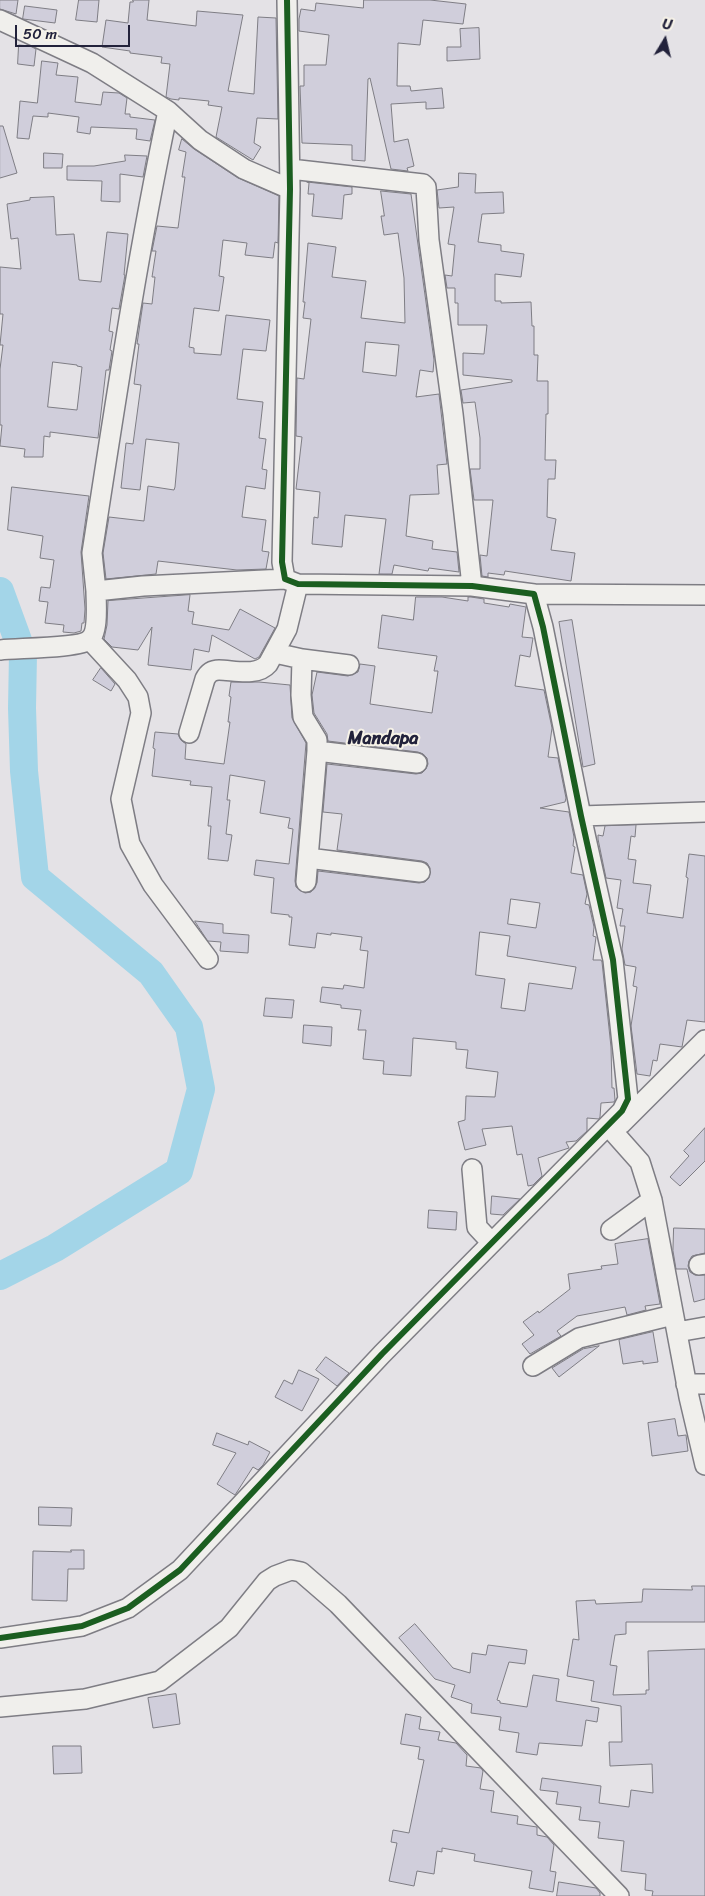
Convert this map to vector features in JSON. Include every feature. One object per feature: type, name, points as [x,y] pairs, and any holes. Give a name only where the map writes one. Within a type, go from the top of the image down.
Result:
[{"type":"street","points":[[189,733],[205,679],[209,673],[214,670],[255,672],[261,670],[268,664],[275,653],[287,629],[291,582],[282,552],[290,189],[287,0]]},
{"type":"street","points":[[0,20],[92,63],[168,111],[200,140],[244,169],[290,189]]},
{"type":"street","points":[[0,650],[77,644],[90,640],[95,632],[96,591],[92,553],[149,200],[168,111]]},
{"type":"street","points":[[290,170],[423,184],[426,187],[429,240],[453,414],[472,586]]},
{"type":"street","points":[[96,591],[143,586],[291,582],[472,586],[534,594],[705,595]]},
{"type":"street","points":[[534,594],[543,627],[580,816],[613,960],[628,1099],[613,1131]]},
{"type":"street","points":[[90,640],[127,680],[138,697],[140,705],[141,713],[121,799],[130,844],[154,885],[208,960]]},
{"type":"street","points":[[275,653],[302,659],[349,664]]},
{"type":"street","points":[[302,659],[300,695],[303,717],[316,740],[317,751],[306,882]]},
{"type":"street","points":[[317,751],[417,763]]},
{"type":"street","points":[[580,816],[705,812]]},
{"type":"street","points":[[308,858],[420,872]]},
{"type":"street","points":[[0,1638],[82,1626],[128,1608],[180,1570],[382,1354],[491,1242],[613,1131],[705,1040]]},
{"type":"street","points":[[613,1131],[640,1162],[652,1200],[686,1384],[705,1465]]},
{"type":"street","points":[[472,1169],[477,1227],[491,1242]]},
{"type":"street","points":[[611,1230],[652,1200]]},
{"type":"street","points":[[533,1366],[579,1338],[675,1324],[705,1328]]},
{"type":"street","points":[[686,1384],[705,1384]]},
{"type":"street","points":[[0,1707],[85,1699],[160,1681],[229,1628],[267,1581],[291,1570],[301,1572],[338,1604],[620,1896]]},
{"type":"building","points":[[0,0],[18,0],[16,14],[0,9]]},
{"type":"building","points":[[79,0],[99,0],[97,22],[76,20]]},
{"type":"building","points":[[133,0],[149,0],[147,20],[196,26],[197,11],[243,15],[228,91],[254,94],[258,17],[276,18],[278,119],[257,118],[254,143],[261,147],[253,160],[216,137],[222,107],[208,105],[209,101],[179,98],[179,100],[166,97],[170,64],[161,63],[162,57],[102,47],[106,20],[128,23],[130,2],[133,2]]},
{"type":"building","points":[[364,0],[430,0],[466,4],[463,24],[423,20],[420,45],[398,43],[397,86],[410,86],[411,91],[442,88],[444,108],[426,109],[426,102],[391,104],[394,142],[408,139],[414,166],[407,168],[408,171],[391,169],[370,78],[368,79],[365,161],[352,160],[352,145],[302,143],[300,86],[304,86],[304,65],[326,65],[329,35],[299,31],[301,9],[315,11],[316,3],[363,8]]},
{"type":"building","points":[[25,6],[57,10],[55,23],[23,19]]},
{"type":"building","points":[[479,28],[480,59],[447,61],[447,47],[461,47],[460,29]]},
{"type":"building","points":[[19,45],[30,46],[36,49],[34,66],[18,64]]},
{"type":"building","points":[[42,61],[58,63],[56,75],[78,77],[75,102],[101,105],[103,92],[119,93],[127,98],[125,114],[130,114],[130,117],[155,120],[150,141],[136,139],[137,129],[91,127],[90,134],[77,132],[79,117],[48,113],[48,117],[33,116],[29,139],[17,138],[20,101],[37,103]]},
{"type":"building","points":[[0,126],[3,126],[17,173],[0,178]]},
{"type":"building","points":[[182,139],[238,178],[279,196],[278,243],[275,242],[273,258],[245,255],[247,243],[223,240],[219,276],[224,277],[219,311],[194,308],[189,347],[194,348],[194,353],[221,355],[226,315],[270,320],[266,351],[243,349],[237,399],[263,402],[259,438],[266,439],[262,469],[267,470],[265,489],[246,486],[242,517],[266,520],[262,551],[269,552],[266,569],[237,570],[158,561],[156,574],[106,579],[103,553],[109,517],[144,521],[148,486],[174,490],[175,487],[179,443],[146,439],[140,490],[121,488],[126,443],[133,444],[141,385],[134,384],[139,344],[137,344],[143,303],[152,304],[155,277],[152,277],[156,251],[152,251],[157,226],[178,228],[185,177],[182,177],[186,152],[179,150]]},
{"type":"building","points":[[44,153],[63,154],[62,168],[44,168]]},
{"type":"building","points":[[125,155],[147,156],[143,177],[120,174],[120,202],[101,201],[102,181],[67,180],[67,166],[94,166],[125,161]]},
{"type":"building","points":[[459,173],[476,174],[475,193],[503,192],[504,213],[482,214],[478,242],[501,245],[501,251],[524,254],[521,277],[495,274],[495,301],[501,301],[501,303],[531,302],[532,326],[534,326],[534,355],[538,355],[537,381],[548,381],[545,460],[556,460],[555,479],[548,479],[547,517],[556,519],[551,550],[575,553],[571,581],[505,571],[504,575],[488,573],[488,577],[482,576],[480,555],[487,556],[493,500],[474,500],[470,469],[480,469],[480,438],[475,402],[463,403],[461,390],[512,382],[512,380],[463,375],[463,353],[484,354],[487,325],[458,325],[458,303],[455,303],[455,288],[447,288],[445,275],[452,276],[455,245],[448,244],[454,207],[439,208],[437,190],[458,187]]},
{"type":"building","points":[[307,182],[352,187],[352,194],[344,195],[342,219],[312,216],[314,194],[308,194],[309,183]]},
{"type":"building","points":[[381,191],[411,194],[434,360],[433,372],[420,370],[416,397],[439,394],[447,464],[437,465],[439,494],[410,495],[406,536],[433,541],[432,549],[457,552],[459,572],[429,568],[428,571],[394,565],[392,574],[379,574],[386,519],[345,515],[342,547],[312,544],[314,517],[318,518],[320,492],[296,489],[302,437],[296,436],[297,378],[304,379],[311,319],[303,318],[308,243],[336,247],[332,277],[366,281],[361,318],[405,323],[404,278],[398,233],[384,235],[381,216],[384,216]],"holes":[[[366,342],[399,345],[396,376],[363,372]]]},
{"type":"building","points":[[54,197],[56,235],[74,234],[79,280],[101,282],[107,232],[128,234],[125,275],[119,309],[112,308],[109,331],[113,332],[110,350],[112,351],[109,370],[106,370],[98,438],[50,432],[50,437],[44,436],[43,457],[24,457],[25,449],[0,446],[2,425],[0,425],[0,369],[3,345],[0,345],[3,314],[0,314],[0,267],[21,269],[18,238],[11,239],[7,204],[30,200],[30,198]],"holes":[[[53,362],[82,367],[77,410],[48,407]]]},
{"type":"building","points":[[12,487],[89,496],[81,552],[85,609],[84,623],[82,623],[81,631],[74,633],[63,632],[64,625],[45,623],[48,602],[39,601],[41,587],[50,588],[54,560],[40,558],[43,536],[8,530]]},
{"type":"building","points":[[190,595],[188,611],[194,612],[192,624],[229,630],[240,609],[275,628],[259,657],[255,659],[212,635],[209,652],[194,649],[191,670],[148,665],[152,627],[138,650],[112,647],[104,639],[107,625],[108,601]]},
{"type":"building","points":[[416,597],[442,597],[468,601],[468,597],[471,597],[484,599],[484,603],[509,607],[510,604],[526,607],[522,637],[533,638],[530,657],[520,655],[515,686],[544,690],[552,728],[548,757],[558,758],[566,798],[565,802],[540,808],[569,812],[574,837],[573,846],[575,847],[571,873],[583,875],[587,894],[585,904],[589,905],[594,927],[593,936],[596,937],[593,960],[601,960],[602,962],[611,1047],[612,1088],[614,1088],[615,1100],[614,1102],[601,1103],[599,1119],[587,1118],[587,1131],[576,1141],[566,1142],[569,1148],[538,1158],[542,1176],[533,1185],[528,1186],[522,1154],[517,1155],[512,1126],[482,1129],[486,1145],[465,1150],[458,1122],[465,1120],[466,1096],[495,1097],[498,1072],[466,1068],[468,1050],[456,1049],[456,1042],[413,1038],[411,1076],[383,1074],[384,1061],[363,1059],[366,1030],[358,1030],[361,1010],[341,1008],[341,1005],[320,1002],[322,987],[343,989],[344,985],[364,988],[368,951],[360,950],[362,937],[331,933],[331,935],[317,933],[315,948],[289,945],[292,917],[271,913],[274,878],[254,875],[256,860],[289,864],[293,829],[288,828],[290,818],[260,813],[265,781],[230,775],[227,800],[230,800],[226,834],[232,835],[228,861],[208,859],[211,826],[208,826],[212,787],[190,785],[191,781],[152,776],[155,732],[178,734],[186,744],[185,759],[224,764],[230,722],[228,722],[231,682],[290,685],[292,718],[306,743],[296,887],[305,893],[311,892],[317,883],[318,871],[419,883],[425,882],[429,878],[430,868],[427,863],[422,861],[337,850],[342,814],[323,812],[327,764],[416,774],[422,773],[426,769],[428,764],[427,758],[418,752],[328,741],[327,734],[314,713],[312,695],[317,672],[348,676],[358,672],[360,664],[375,666],[370,704],[432,713],[438,671],[434,671],[437,656],[378,648],[382,615],[413,620]],"holes":[[[511,899],[540,903],[536,928],[508,924]],[[480,932],[510,936],[507,956],[576,967],[572,989],[529,983],[525,1011],[501,1008],[505,979],[476,975]]]},
{"type":"building","points":[[572,620],[595,764],[583,767],[559,622]]},
{"type":"building","points":[[101,668],[115,684],[111,691],[93,680]]},
{"type":"building","points":[[636,825],[635,837],[631,836],[628,859],[636,860],[633,883],[651,885],[647,913],[683,918],[689,854],[705,856],[705,1022],[687,1020],[682,1047],[660,1044],[657,1061],[653,1060],[650,1076],[637,1074],[631,1026],[637,987],[633,986],[636,967],[625,965],[622,949],[625,926],[620,926],[623,909],[617,908],[621,880],[606,878],[598,839],[598,835],[603,836],[605,826]]},
{"type":"building","points":[[195,921],[223,924],[223,933],[249,935],[248,953],[220,951],[221,942],[208,941]]},
{"type":"building","points":[[266,998],[294,1000],[292,1018],[264,1016]]},
{"type":"building","points":[[304,1025],[332,1027],[331,1046],[303,1043]]},
{"type":"building","points":[[705,1128],[705,1161],[680,1186],[670,1177],[689,1156],[684,1151]]},
{"type":"building","points":[[492,1196],[520,1199],[503,1215],[491,1214]]},
{"type":"building","points":[[429,1210],[457,1212],[456,1230],[428,1228]]},
{"type":"building","points":[[674,1228],[705,1229],[705,1253],[692,1256],[688,1266],[690,1272],[695,1275],[705,1275],[705,1299],[694,1302],[687,1269],[676,1269],[673,1251]]},
{"type":"building","points":[[648,1239],[660,1304],[645,1306],[646,1310],[627,1315],[625,1307],[577,1316],[557,1331],[561,1336],[530,1354],[522,1344],[534,1335],[523,1322],[538,1311],[539,1313],[570,1289],[568,1274],[602,1269],[601,1266],[618,1264],[615,1244]]},
{"type":"building","points":[[653,1332],[658,1362],[643,1364],[643,1361],[623,1364],[619,1340]]},
{"type":"building","points":[[599,1346],[559,1377],[552,1368],[583,1349]]},
{"type":"building","points":[[326,1357],[349,1373],[337,1386],[316,1370]]},
{"type":"building","points":[[299,1370],[319,1379],[302,1411],[275,1397],[284,1380],[292,1384]]},
{"type":"building","points":[[675,1419],[678,1436],[686,1435],[688,1451],[652,1456],[648,1423]]},
{"type":"building","points":[[217,1433],[248,1445],[249,1441],[270,1452],[258,1470],[253,1467],[235,1495],[217,1484],[236,1453],[213,1445]]},
{"type":"building","points":[[39,1507],[72,1508],[71,1526],[39,1525]]},
{"type":"building","points":[[71,1550],[84,1550],[84,1569],[68,1569],[67,1601],[32,1600],[33,1551],[71,1552]]},
{"type":"building","points":[[692,1586],[705,1586],[705,1622],[626,1622],[626,1634],[615,1635],[610,1665],[617,1666],[613,1695],[646,1694],[646,1690],[649,1690],[648,1651],[705,1649],[705,1896],[652,1896],[653,1891],[645,1890],[646,1874],[621,1871],[624,1841],[598,1838],[600,1822],[579,1820],[581,1807],[556,1804],[558,1792],[540,1790],[542,1778],[601,1786],[599,1803],[629,1807],[631,1790],[653,1793],[652,1764],[610,1766],[609,1742],[622,1742],[621,1706],[591,1701],[594,1681],[567,1676],[573,1639],[579,1640],[576,1601],[595,1600],[596,1604],[642,1602],[643,1589],[692,1590]]},
{"type":"building","points":[[415,1624],[453,1668],[470,1673],[472,1653],[486,1655],[488,1645],[527,1650],[525,1664],[509,1662],[497,1700],[500,1703],[527,1707],[533,1675],[559,1679],[556,1701],[599,1708],[597,1722],[586,1720],[582,1746],[539,1743],[537,1755],[516,1752],[519,1733],[499,1730],[501,1717],[471,1713],[472,1704],[451,1697],[455,1685],[435,1679],[399,1638]]},
{"type":"building","points":[[176,1694],[180,1724],[153,1728],[148,1698]]},
{"type":"building","points":[[406,1714],[421,1717],[419,1729],[440,1732],[438,1740],[456,1743],[467,1755],[466,1766],[481,1768],[483,1771],[480,1789],[494,1791],[491,1812],[518,1816],[517,1824],[537,1827],[537,1835],[547,1837],[554,1845],[550,1871],[556,1872],[553,1892],[529,1888],[532,1871],[474,1861],[475,1854],[442,1848],[442,1852],[437,1851],[434,1874],[417,1871],[414,1886],[389,1881],[397,1843],[391,1842],[393,1830],[409,1833],[424,1760],[418,1759],[420,1747],[401,1744]]},
{"type":"building","points":[[53,1746],[81,1746],[82,1773],[54,1774]]},
{"type":"building","points":[[559,1882],[596,1888],[600,1896],[557,1896]]},
{"type":"waterway","points":[[0,591],[23,654],[24,771],[35,877],[151,973],[189,1027],[201,1089],[179,1171],[55,1248],[0,1276]]},
{"type":"cycle path","points":[[0,1638],[82,1626],[128,1608],[180,1570],[382,1354],[622,1111],[628,1099],[613,960],[581,816],[543,627],[534,594],[472,586],[298,584],[285,579],[282,562],[290,189],[287,0]]},
{"type":"district","name":"Mandapa","points":[[383,739]]}]
